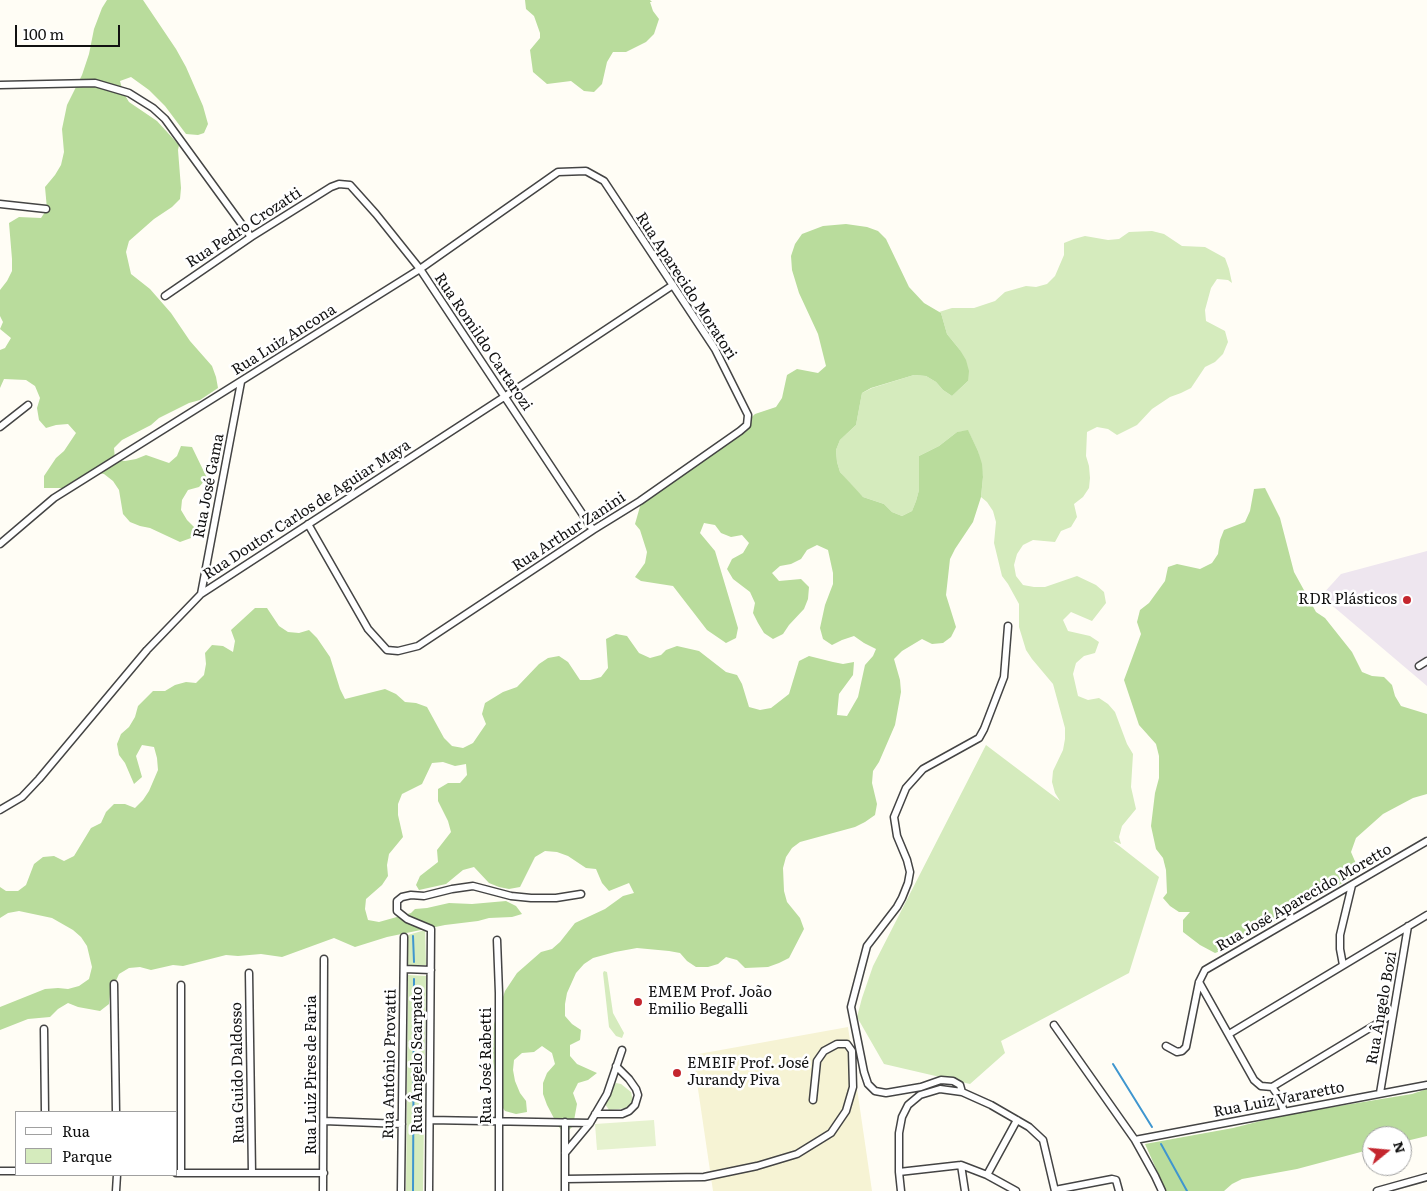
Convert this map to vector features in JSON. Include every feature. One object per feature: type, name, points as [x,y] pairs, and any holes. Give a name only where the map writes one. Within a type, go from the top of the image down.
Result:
[{"type":"street","points":[[0,85],[95,83],[129,93],[165,118],[251,237]]},
{"type":"street","name":"Rua Luiz Ancona","points":[[0,544],[54,498],[420,269],[558,172],[586,171]]},
{"type":"street","name":"Rua Aparecido Moratori","points":[[586,171],[604,181],[715,349],[748,415],[747,425]]},
{"type":"street","name":"Rua Pedro Crozatti","points":[[165,296],[251,237],[331,187],[339,184]]},
{"type":"street","name":"Rua Romildo Cartarozi","points":[[339,184],[350,184],[420,269],[593,530]]},
{"type":"street","points":[[0,204],[46,209]]},
{"type":"street","name":"Rua Doutor Carlos de Aguiar Maya","points":[[0,810],[22,796],[39,779],[147,650],[201,594],[673,285]]},
{"type":"street","name":"Rua José Gama","points":[[201,594],[241,382]]},
{"type":"street","points":[[0,427],[28,405]]},
{"type":"street","name":"Rua Arthur Zanini","points":[[308,524],[368,628],[387,650],[398,651],[418,646],[640,501],[747,425]]},
{"type":"street","points":[[962,1092],[960,1085],[953,1081],[941,1080],[886,1093],[875,1090],[868,1084],[864,1072],[851,1007],[866,946],[897,907],[908,883],[909,866],[897,836],[894,817],[903,795],[906,788],[923,768],[979,738],[1004,677],[1008,626]]},
{"type":"street","points":[[1419,666],[1427,661]]},
{"type":"street","name":"Rua José Aparecido Moretto","points":[[1199,982],[1206,970],[1427,841]]},
{"type":"street","points":[[1343,965],[1340,935],[1352,885]]},
{"type":"street","name":"Rua Ângelo Scarpato","points":[[429,1191],[431,929],[406,919],[397,911],[397,901],[402,897],[411,895],[424,896],[473,886],[510,896],[531,898],[556,898],[581,894]]},
{"type":"street","points":[[1229,1034],[1427,915]]},
{"type":"street","name":"Rua Ângelo Bozi","points":[[1380,1093],[1408,926]]},
{"type":"street","name":"Rua Antônio Provatti","points":[[401,1191],[404,937]]},
{"type":"street","name":"Rua José Rabetti","points":[[497,940],[499,993],[499,1191]]},
{"type":"street","name":"Rua Luiz Pires de Faria","points":[[323,1191],[324,960]]},
{"type":"street","points":[[404,969],[431,970]]},
{"type":"street","name":"Rua Guido Daldosso","points":[[249,973],[252,1173]]},
{"type":"street","points":[[1199,982],[1254,1080],[1261,1086],[1272,1087],[1393,1014]]},
{"type":"street","points":[[1166,1046],[1177,1052],[1186,1047],[1199,982]]},
{"type":"street","points":[[114,984],[116,1111]]},
{"type":"street","points":[[181,985],[178,1173],[324,1173]]},
{"type":"street","points":[[1054,1025],[1135,1140],[1162,1191]]},
{"type":"street","points":[[44,1029],[46,1111]]},
{"type":"street","points":[[565,1179],[704,1176],[757,1166],[796,1154],[831,1133],[846,1111],[853,1087],[852,1052],[847,1044],[837,1044],[824,1051],[817,1061],[813,1100]]},
{"type":"street","points":[[565,1153],[595,1114],[606,1094],[622,1050]]},
{"type":"street","points":[[595,1114],[622,1114],[630,1111],[635,1105],[638,1095],[636,1089],[616,1066]]},
{"type":"street","name":"Rua Luiz Vararetto","points":[[1135,1140],[1427,1085]]},
{"type":"street","points":[[1272,1087],[1284,1111]]},
{"type":"street","points":[[901,1191],[898,1172],[899,1133],[902,1117],[908,1105],[920,1095],[940,1089],[962,1092],[991,1105],[1029,1127],[1043,1140],[1055,1190],[1112,1179],[1116,1180],[1119,1191]]},
{"type":"street","points":[[430,1120],[590,1122]]},
{"type":"street","points":[[987,1175],[1017,1120]]},
{"type":"street","points":[[324,1121],[402,1124]]},
{"type":"street","points":[[565,1191],[566,1122]]},
{"type":"street","points":[[898,1172],[961,1165],[987,1175],[1015,1191]]},
{"type":"street","points":[[961,1165],[966,1191]]},
{"type":"street","points":[[0,1172],[15,1172]]},
{"type":"street","points":[[116,1176],[116,1191]]},
{"type":"street","points":[[1377,1191],[1427,1177]]},
{"type":"shaded area","points":[[1427,551],[1427,686],[1321,596],[1341,574]]},
{"type":"shaded area","points":[[848,1027],[872,1191],[713,1191],[693,1055]]},
{"type":"green space","points":[[107,0],[143,0],[186,67],[203,106],[208,124],[204,133],[198,135],[186,134],[165,106],[149,90],[131,77],[120,81],[123,92],[129,102],[157,121],[179,145],[180,199],[129,241],[126,252],[131,274],[150,289],[212,366],[218,388],[200,400],[189,403],[159,418],[151,425],[122,440],[114,448],[115,460],[125,461],[146,455],[169,463],[177,456],[181,446],[192,447],[207,478],[199,487],[188,490],[182,500],[181,510],[195,528],[191,538],[180,542],[150,528],[130,522],[123,514],[119,490],[113,481],[104,474],[93,472],[83,475],[77,484],[66,488],[44,488],[44,476],[76,433],[68,424],[46,428],[39,420],[37,408],[40,398],[35,386],[26,380],[4,379],[0,388],[0,350],[5,348],[11,338],[0,329],[3,322],[0,316],[0,290],[12,271],[9,223],[19,217],[41,218],[47,209],[45,187],[61,165],[64,152],[62,129],[67,105],[82,75],[94,29]]},
{"type":"green space","points":[[525,0],[650,0],[653,11],[659,19],[654,34],[646,42],[626,52],[613,52],[607,62],[602,84],[594,92],[584,91],[571,81],[547,84],[533,72],[530,50],[540,38],[540,33],[534,16],[526,9]]},
{"type":"green space","points":[[846,224],[867,227],[878,231],[886,239],[909,287],[924,303],[941,313],[947,334],[966,360],[969,371],[968,381],[952,396],[926,376],[914,375],[871,388],[862,393],[856,425],[840,440],[836,450],[840,472],[863,497],[884,504],[892,512],[902,516],[912,511],[916,501],[919,490],[919,456],[939,446],[957,432],[968,430],[978,451],[983,477],[981,497],[973,522],[950,559],[946,595],[956,627],[951,637],[943,643],[932,644],[922,639],[902,651],[894,659],[900,680],[901,692],[895,725],[879,762],[873,771],[872,783],[877,804],[875,815],[855,827],[800,842],[792,848],[786,857],[783,868],[784,891],[787,902],[800,918],[804,929],[789,958],[768,967],[745,968],[737,960],[726,957],[718,964],[708,967],[696,967],[680,953],[637,948],[593,958],[576,973],[567,993],[565,1004],[565,1016],[581,1030],[580,1040],[570,1045],[570,1056],[577,1064],[597,1073],[588,1080],[578,1083],[573,1093],[577,1104],[573,1126],[565,1134],[558,1126],[547,1105],[543,1094],[543,1083],[547,1073],[555,1064],[552,1053],[542,1046],[534,1052],[522,1053],[514,1060],[515,1081],[526,1101],[527,1112],[516,1114],[505,1111],[499,1102],[496,1091],[493,1057],[494,1024],[505,991],[517,973],[541,952],[552,949],[575,923],[605,909],[623,896],[634,893],[629,883],[609,891],[602,883],[596,869],[586,868],[568,856],[557,852],[545,851],[535,857],[520,887],[509,889],[489,883],[474,867],[463,870],[446,884],[419,890],[416,885],[420,876],[438,862],[437,850],[451,832],[438,801],[438,789],[448,783],[460,783],[467,775],[466,764],[455,766],[443,762],[432,763],[422,784],[402,794],[398,804],[398,815],[403,837],[389,854],[388,876],[382,885],[366,899],[365,909],[368,920],[379,922],[411,913],[415,909],[449,903],[472,904],[506,901],[516,906],[522,914],[512,917],[489,918],[445,925],[387,937],[355,947],[334,938],[282,957],[261,954],[226,955],[183,966],[173,965],[151,970],[140,967],[129,968],[119,974],[110,994],[109,1004],[100,1011],[68,1003],[50,1017],[28,1019],[0,1030],[0,1007],[45,989],[68,989],[79,986],[89,979],[92,967],[87,946],[81,937],[52,918],[19,911],[8,913],[0,918],[0,887],[6,891],[18,891],[26,885],[34,864],[43,857],[54,856],[64,861],[74,856],[91,828],[101,823],[106,812],[114,804],[125,804],[135,808],[143,800],[158,770],[154,747],[142,745],[136,756],[142,777],[134,784],[125,763],[119,755],[117,744],[121,734],[129,727],[135,717],[138,706],[153,691],[165,691],[175,685],[186,682],[196,683],[204,675],[205,653],[212,645],[223,646],[233,652],[235,641],[231,630],[255,608],[267,608],[279,626],[288,632],[299,633],[309,630],[317,638],[330,657],[345,699],[385,689],[396,694],[405,702],[427,707],[444,738],[452,746],[463,748],[473,743],[486,724],[482,714],[485,703],[503,692],[517,687],[539,664],[548,658],[559,656],[568,662],[580,680],[601,677],[608,668],[606,639],[616,634],[627,636],[639,653],[650,658],[661,655],[666,650],[677,646],[699,651],[726,672],[737,675],[742,684],[749,707],[760,710],[771,708],[789,694],[799,661],[809,656],[843,664],[854,662],[853,675],[839,694],[837,715],[847,716],[858,697],[865,665],[876,649],[854,636],[832,645],[823,639],[820,628],[825,605],[833,584],[833,573],[828,550],[817,545],[807,550],[801,559],[791,564],[780,566],[772,573],[779,581],[801,579],[809,587],[808,599],[804,609],[783,634],[773,639],[764,633],[753,613],[755,603],[750,592],[733,579],[727,569],[732,559],[743,553],[749,543],[742,535],[731,537],[721,533],[715,525],[704,523],[700,533],[715,551],[738,628],[736,638],[726,643],[707,630],[673,586],[641,581],[635,577],[645,563],[647,552],[640,530],[635,524],[643,496],[670,478],[678,469],[689,463],[711,456],[755,414],[776,407],[782,398],[787,375],[797,369],[818,373],[826,366],[818,334],[799,293],[792,270],[791,256],[795,244],[802,234],[823,226]]},
{"type":"green space","points":[[1152,231],[1164,234],[1182,246],[1205,247],[1225,258],[1232,283],[1228,280],[1217,279],[1211,288],[1205,310],[1206,321],[1225,331],[1228,342],[1223,354],[1215,362],[1205,367],[1191,388],[1170,397],[1152,409],[1137,425],[1117,435],[1108,429],[1097,427],[1087,432],[1086,456],[1089,466],[1089,488],[1083,497],[1074,504],[1077,517],[1071,527],[1061,531],[1055,542],[1033,540],[1023,545],[1017,554],[1014,565],[1016,576],[1023,585],[1045,587],[1077,576],[1096,585],[1104,592],[1106,603],[1092,621],[1071,612],[1063,620],[1068,631],[1090,636],[1099,642],[1095,653],[1084,656],[1076,663],[1073,674],[1078,696],[1088,700],[1099,698],[1108,704],[1115,712],[1127,744],[1133,754],[1131,787],[1136,809],[1122,826],[1119,837],[1121,844],[1113,841],[1159,877],[1129,973],[1001,1041],[1005,1053],[970,1084],[884,1064],[857,1017],[862,998],[873,966],[986,745],[1060,801],[1055,793],[1052,782],[1053,771],[1063,750],[1065,728],[1053,684],[1026,650],[1019,627],[1019,604],[1002,576],[994,543],[996,522],[993,511],[981,497],[983,477],[978,451],[968,431],[957,432],[939,446],[919,456],[919,490],[916,501],[912,511],[902,516],[892,512],[884,504],[863,497],[855,490],[840,472],[836,450],[840,440],[856,425],[862,393],[914,375],[926,376],[952,396],[968,381],[960,350],[947,334],[941,313],[939,312],[952,308],[974,308],[995,301],[1005,292],[1026,286],[1036,287],[1047,284],[1055,276],[1064,255],[1064,243],[1074,239],[1085,236],[1108,240],[1119,239],[1129,232]]},
{"type":"green space","points":[[1265,488],[1280,518],[1294,572],[1316,612],[1325,618],[1352,652],[1362,672],[1372,676],[1384,677],[1392,685],[1395,696],[1401,706],[1427,714],[1427,794],[1413,798],[1383,814],[1356,838],[1351,852],[1360,873],[1226,949],[1215,953],[1200,945],[1183,932],[1183,920],[1190,912],[1179,912],[1163,898],[1167,893],[1166,870],[1163,858],[1156,849],[1151,826],[1159,778],[1159,756],[1156,744],[1139,725],[1124,680],[1141,634],[1137,622],[1140,610],[1149,603],[1165,581],[1168,567],[1177,564],[1200,569],[1212,563],[1218,554],[1224,530],[1245,522],[1250,511],[1254,489]]},
{"type":"green space","points":[[425,930],[426,965],[408,965],[408,935]]},
{"type":"green space","points":[[604,971],[607,972],[613,1013],[624,1033],[622,1038],[616,1036],[609,1027]]},
{"type":"green space","points":[[408,975],[426,976],[423,1191],[406,1191]]},
{"type":"green space","points":[[616,1083],[621,1084],[631,1092],[633,1101],[628,1108],[609,1110],[605,1104]]},
{"type":"green space","points":[[1427,1089],[1427,1136],[1412,1140],[1412,1126],[1362,1126],[1362,1152],[1297,1169],[1242,1179],[1224,1191],[1166,1191],[1145,1144],[1233,1128],[1284,1115],[1412,1094]]},
{"type":"green space","points":[[654,1120],[656,1146],[597,1150],[595,1124]]},
{"type":"waterway","points":[[413,936],[414,962]]},
{"type":"waterway","points":[[413,1191],[414,979]]},
{"type":"waterway","points":[[1113,1064],[1152,1127]]},
{"type":"waterway","points":[[1161,1144],[1187,1191]]},
{"type":"place","name":"RDR Plásticos","points":[[1407,600]]},
{"type":"place","name":"EMEM Prof. João Emilio Begalli","points":[[638,1002]]},
{"type":"place","name":"EMEIF Prof. José Jurandy Piva","points":[[677,1073]]}]
